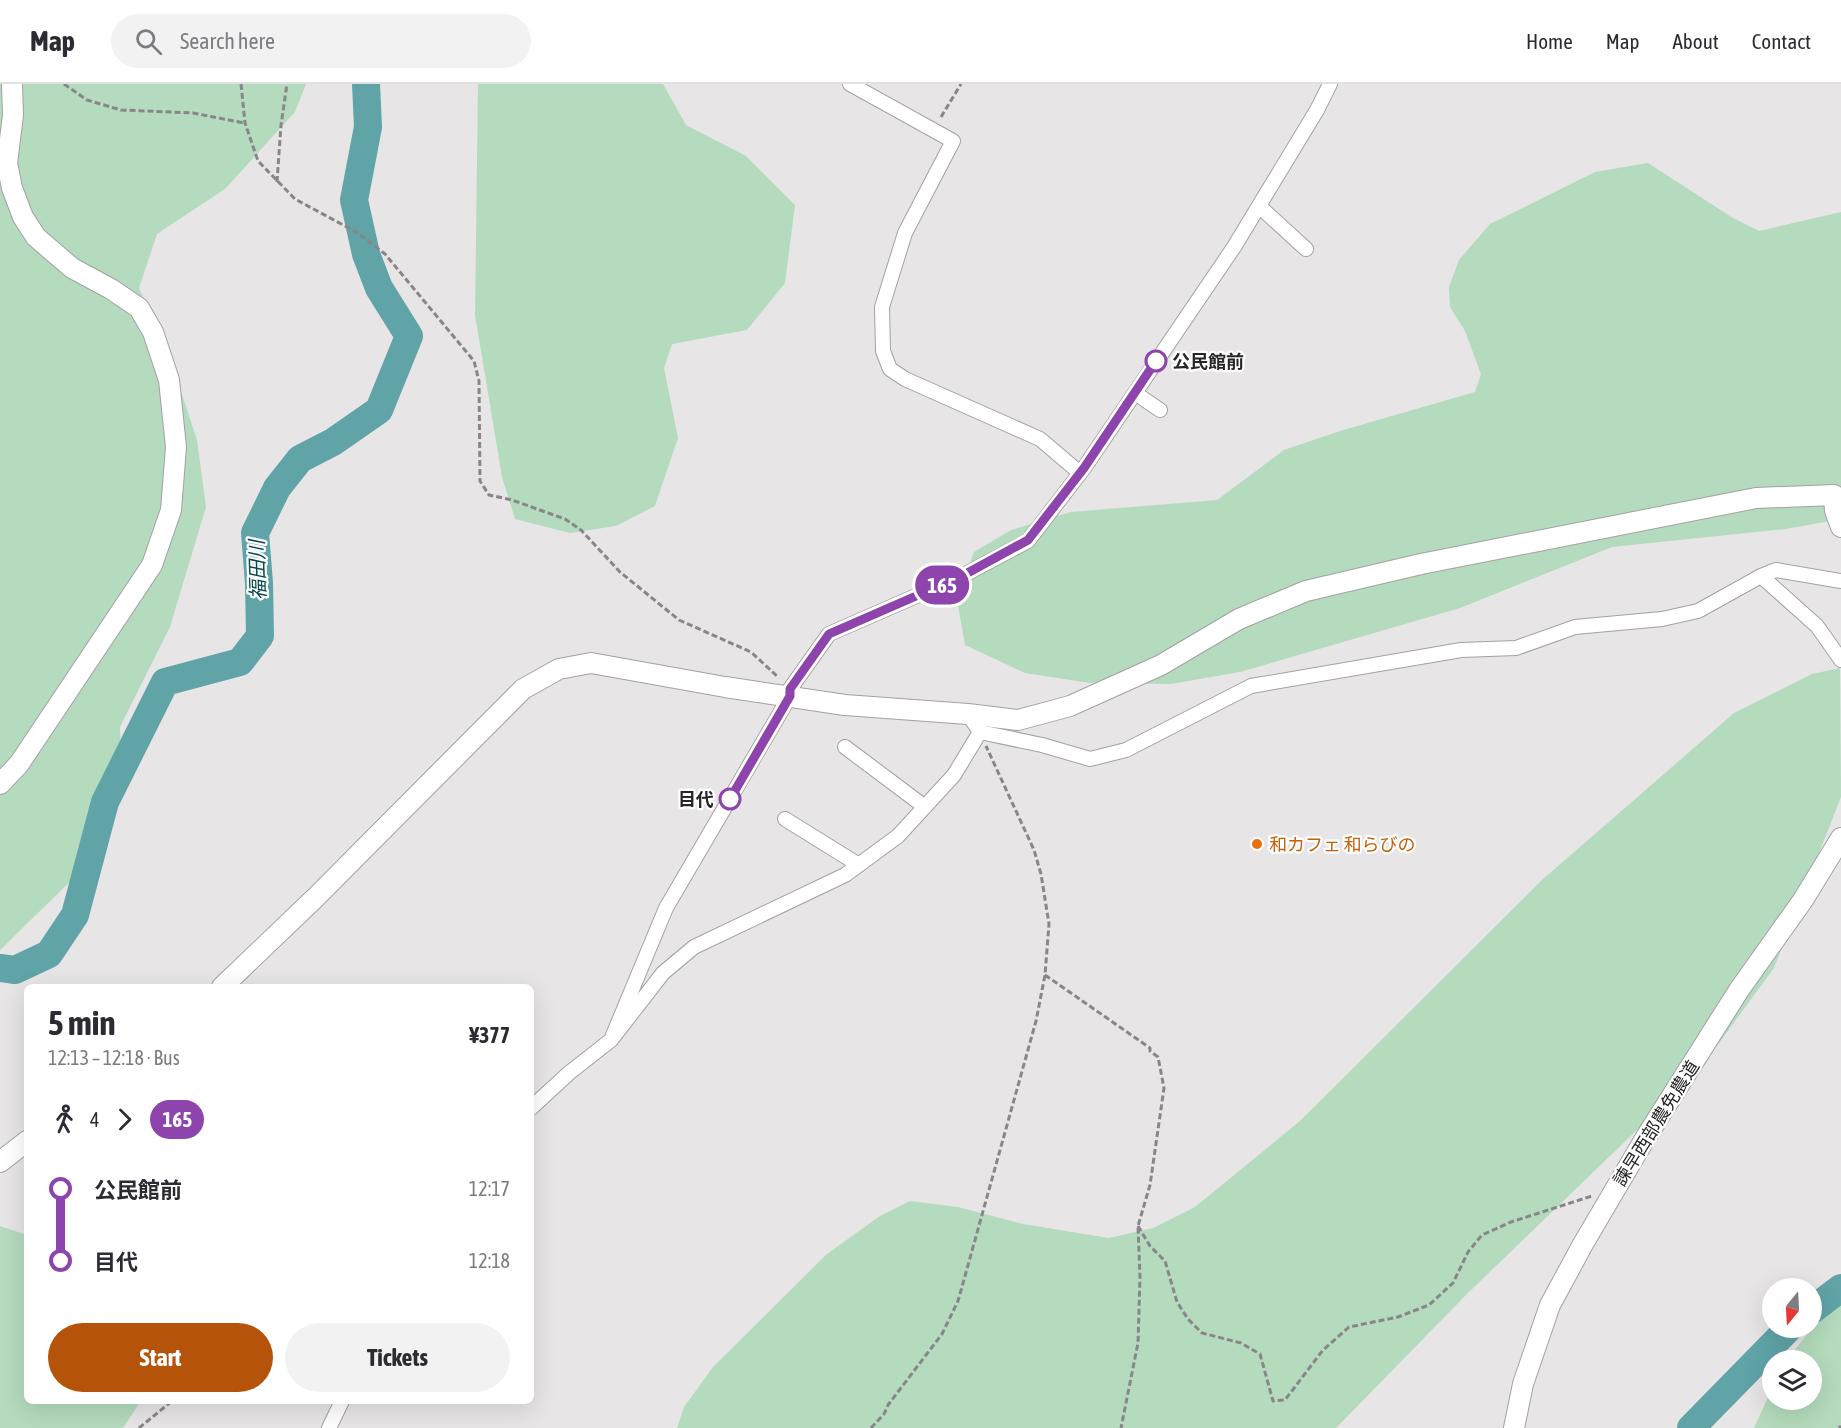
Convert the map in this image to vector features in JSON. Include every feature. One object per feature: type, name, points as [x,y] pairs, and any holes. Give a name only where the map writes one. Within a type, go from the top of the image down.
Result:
[{"type":"street","points":[[0,784],[19,764],[152,565],[171,510],[176,447],[169,380],[153,332],[139,308],[111,289],[72,268],[36,237],[23,217],[12,188],[7,163],[13,115],[12,84]]},
{"type":"street","points":[[850,84],[953,141],[905,233],[882,307],[883,351],[890,369],[905,380],[1040,439],[1080,473]]},
{"type":"street","points":[[611,1040],[666,908],[790,692],[829,634],[962,576],[1028,540],[1080,473],[1234,247],[1317,110],[1330,84]]},
{"type":"street","points":[[1258,206],[1306,249]]},
{"type":"street","points":[[1135,393],[1160,410]]},
{"type":"street","points":[[225,984],[340,873],[523,689],[559,669],[591,663],[725,687],[790,692],[845,705],[1018,720],[1070,706],[1161,665],[1239,619],[1306,591],[1420,564],[1756,498],[1838,507]]},
{"type":"street","points":[[968,714],[980,732],[1042,745],[1090,759],[1126,750],[1251,687],[1461,650],[1516,648],[1575,627],[1662,619],[1698,611],[1776,570],[1841,581]]},
{"type":"street","points":[[1761,576],[1817,626],[1841,660]]},
{"type":"street","points":[[534,1105],[569,1073],[611,1040],[663,973],[694,947],[845,875],[898,836],[954,775],[980,732]]},
{"type":"street","points":[[845,747],[925,807]]},
{"type":"street","points":[[785,819],[859,865]]},
{"type":"street","name":"諫早西部農免農道","points":[[1514,1428],[1523,1384],[1550,1305],[1615,1189],[1739,990],[1803,900],[1841,838]]},
{"type":"street","points":[[0,1162],[24,1143]]},
{"type":"street","points":[[329,1428],[341,1404]]},
{"type":"path","points":[[64,84],[87,100],[120,110],[193,113],[245,123]]},
{"type":"path","points":[[241,84],[245,123],[258,161],[295,199],[358,233],[385,254],[474,361],[479,390],[480,481],[489,495],[512,500],[565,519],[581,530],[620,572],[679,620],[751,652],[790,692]]},
{"type":"path","points":[[277,182],[280,125],[287,84]]},
{"type":"path","points":[[934,129],[961,84]]},
{"type":"path","points":[[871,1428],[884,1414],[888,1405],[942,1334],[958,1301],[1036,1021],[1045,975],[1049,924],[1041,874],[1034,850],[980,732]]},
{"type":"path","points":[[1045,975],[1150,1048],[1150,1052],[1158,1057],[1164,1088],[1150,1185],[1138,1226],[1140,1278],[1138,1343],[1120,1428]]},
{"type":"path","points":[[1138,1226],[1150,1246],[1165,1261],[1177,1302],[1188,1319],[1202,1333],[1241,1343],[1260,1354],[1273,1401],[1286,1400],[1323,1350],[1349,1328],[1398,1317],[1430,1305],[1453,1283],[1468,1252],[1482,1235],[1511,1222],[1615,1189]]},
{"type":"path","points":[[139,1428],[168,1404]]},
{"type":"green space","points":[[0,84],[306,84],[295,112],[225,189],[157,234],[139,288],[173,367],[197,440],[206,507],[170,627],[120,727],[122,780],[85,867],[0,950]]},
{"type":"green space","points":[[478,84],[663,84],[686,125],[746,156],[795,205],[785,283],[747,330],[672,344],[664,368],[678,438],[655,506],[616,526],[570,533],[515,519],[502,477],[475,315]]},
{"type":"green space","points":[[1648,163],[1733,218],[1759,231],[1841,212],[1841,519],[1786,529],[1612,547],[1460,608],[1240,672],[1171,684],[1090,683],[1025,673],[965,645],[957,600],[974,552],[1011,530],[1071,512],[1217,500],[1284,450],[1340,431],[1475,392],[1481,374],[1465,331],[1450,307],[1449,287],[1459,260],[1490,224],[1595,172]]},
{"type":"green space","points":[[1840,668],[1841,797],[1774,968],[1700,1069],[1468,1293],[1336,1428],[677,1428],[684,1407],[713,1367],[827,1254],[880,1216],[910,1201],[958,1207],[1023,1224],[1109,1238],[1153,1228],[1195,1207],[1300,1121],[1542,880],[1734,713],[1812,674]]},
{"type":"green space","points":[[0,1226],[24,1234],[24,1404],[139,1404],[123,1428],[0,1428]]},
{"type":"green space","points":[[1841,1290],[1841,1428],[1754,1428],[1762,1410],[1822,1410],[1822,1350],[1795,1350],[1804,1338],[1822,1338],[1822,1315]]},
{"type":"waterway","name":"福田川","points":[[0,968],[15,970],[49,954],[75,915],[105,802],[165,682],[240,662],[260,636],[255,533],[277,488],[300,459],[333,442],[379,410],[409,336],[379,288],[366,254],[354,200],[368,127],[366,84]]},
{"type":"waterway","points":[[1822,1302],[1841,1288]]},
{"type":"waterway","points":[[1691,1428],[1779,1338]]},
{"type":"bus line","name":"165","points":[[730,799],[790,696],[790,689],[829,634],[962,576],[1028,540],[1084,468],[1156,361]]},
{"type":"place","name":"公民館前","points":[[1156,361]]},
{"type":"place","name":"目代","points":[[730,799]]},
{"type":"place","name":"和カフェ 和らびの","points":[[1257,844]]}]
